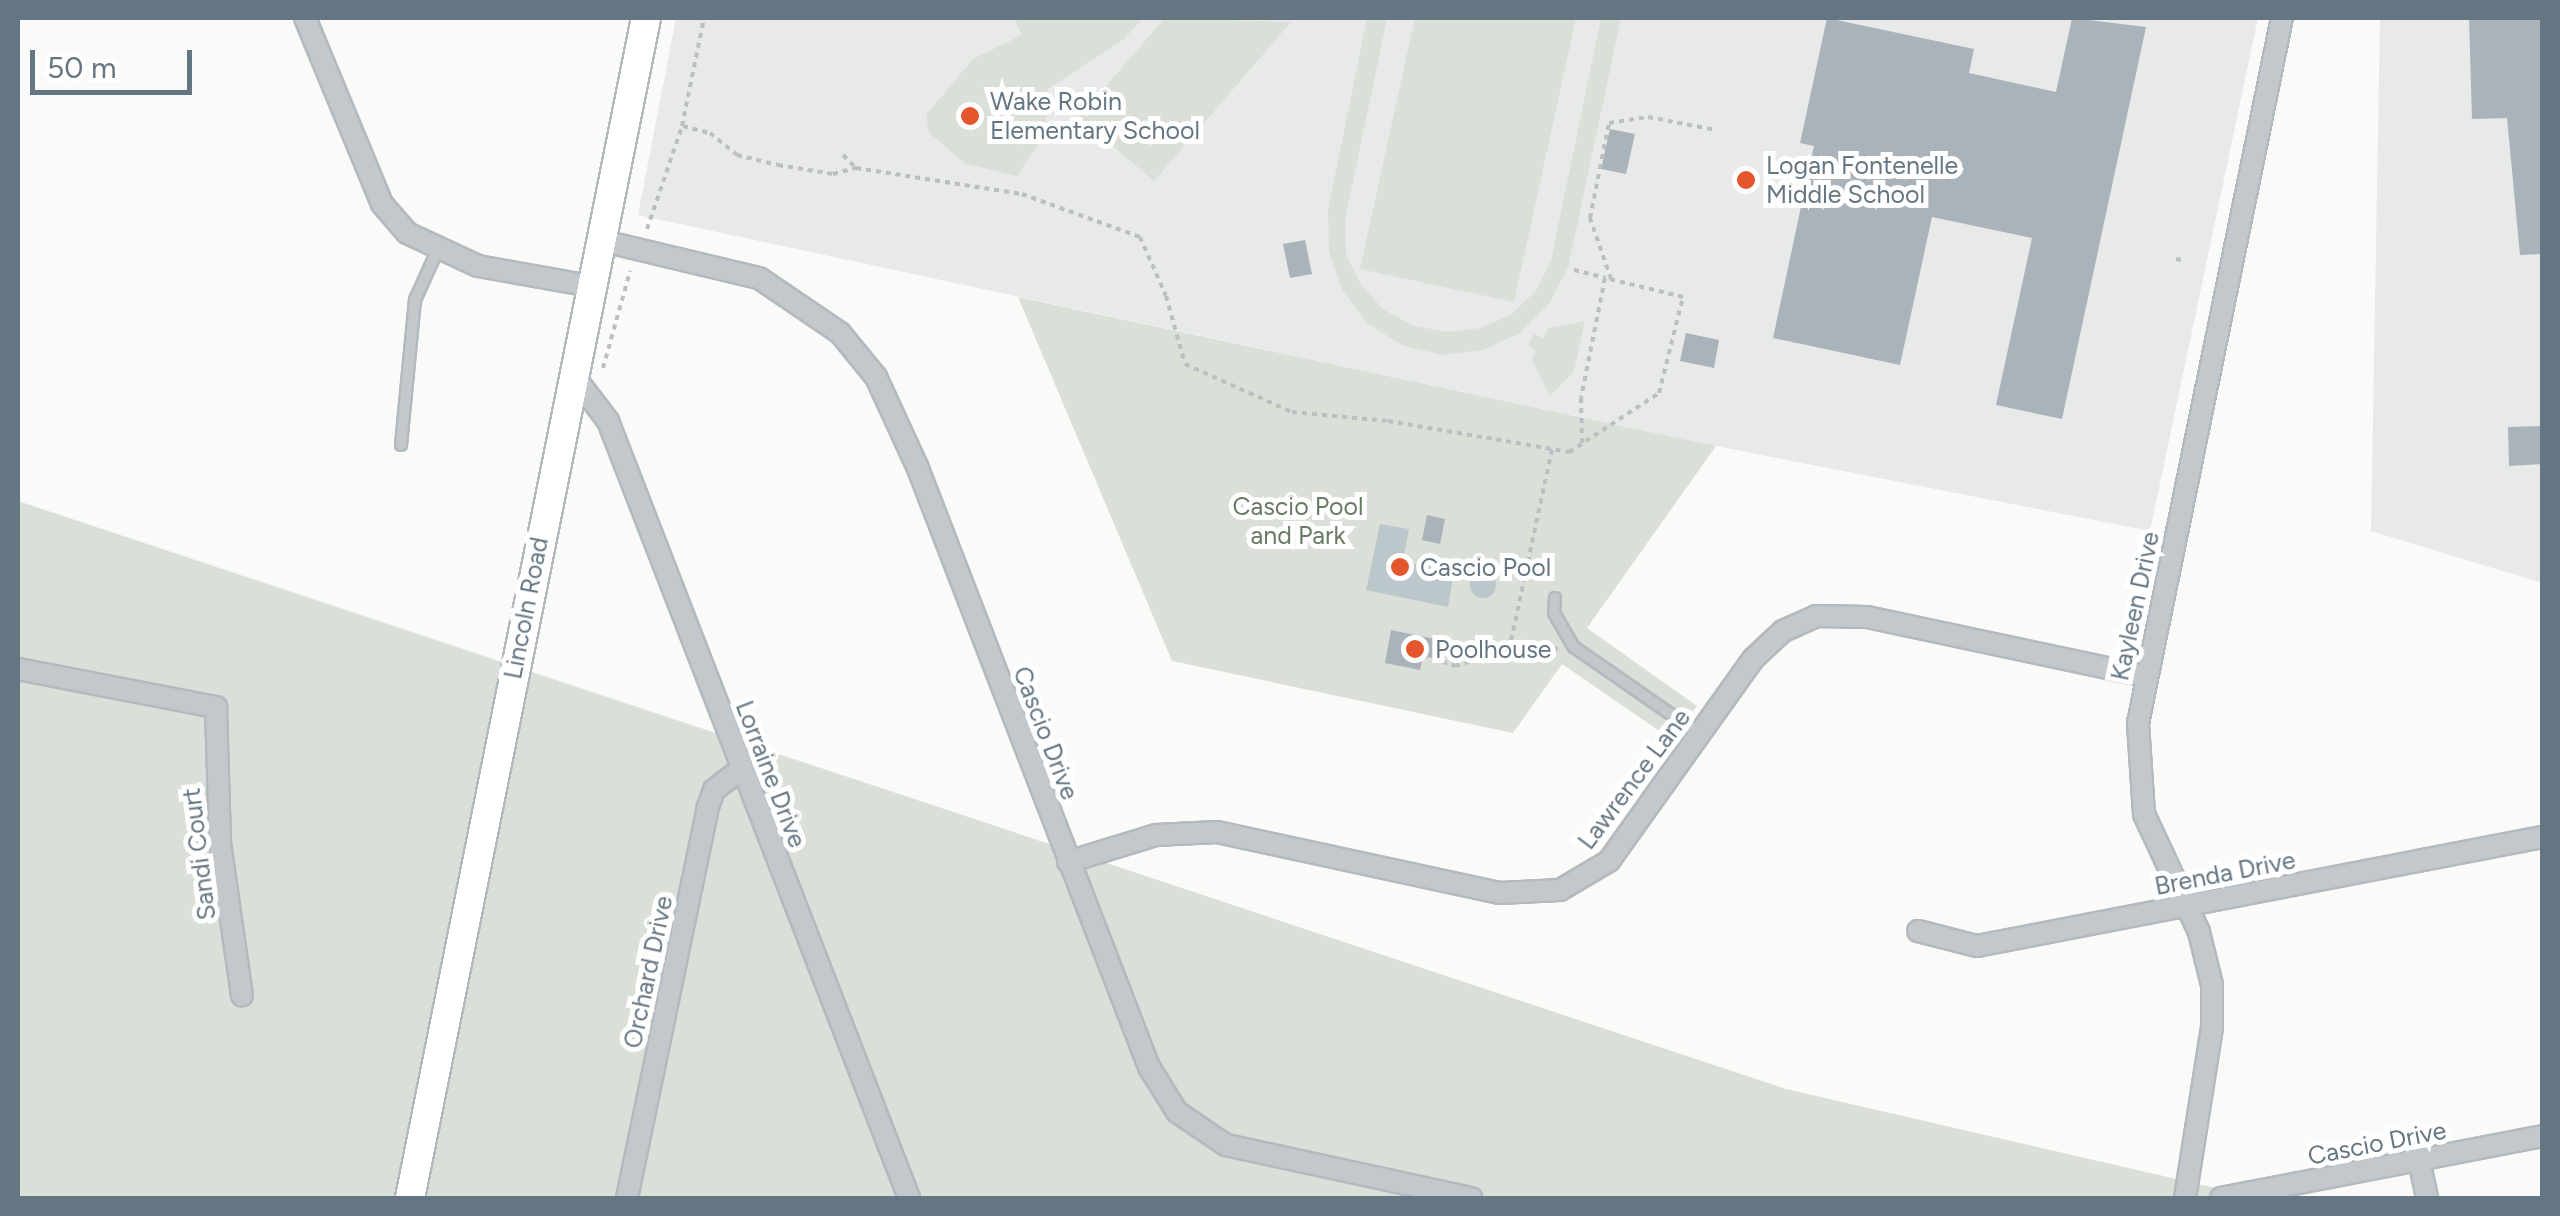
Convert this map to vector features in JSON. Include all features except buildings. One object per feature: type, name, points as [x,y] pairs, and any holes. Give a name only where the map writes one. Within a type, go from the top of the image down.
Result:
[{"type":"main road","name":"Lincoln Road","points":[[410,1198],[646,18]]},
{"type":"street","points":[[306,18],[382,204],[407,233],[437,252],[478,266],[590,286]]},
{"type":"street","name":"Kayleen Drive","points":[[2185,1198],[2212,1004],[2202,943],[2151,836],[2138,785],[2145,676],[2282,18]]},
{"type":"street","name":"Cascio Drive","points":[[599,240],[759,278],[840,332],[876,376],[918,466],[1150,1067],[1177,1112],[1198,1130],[1261,1154],[1471,1198]]},
{"type":"street","name":"Lorraine Drive","points":[[573,375],[596,398],[909,1198]]},
{"type":"street","name":"Lawrence Lane","points":[[1068,862],[1156,836],[1217,832],[1500,893],[1543,895],[1580,881],[1610,861],[1768,644],[1816,616],[1867,617],[2145,676]]},
{"type":"street","name":"Sandi Court","points":[[18,669],[216,708],[220,843],[242,995]]},
{"type":"street","name":"Orchard Drive","points":[[627,1198],[706,810],[714,790],[741,769]]},
{"type":"street","name":"Brenda Drive","points":[[1918,931],[1977,946],[2542,837]]},
{"type":"street","name":"Cascio Drive","points":[[2221,1198],[2542,1136]]},
{"type":"street","points":[[2419,1160],[2427,1198]]},
{"type":"lane","points":[[401,445],[415,300],[437,252]]},
{"type":"lane","points":[[1555,598],[1554,613],[1574,647],[1699,734]]},
{"type":"path","points":[[596,398],[638,248],[682,126],[704,18]]},
{"type":"path","points":[[1582,444],[1581,398],[1608,279],[1590,218],[1609,124],[1648,117],[1716,130]]},
{"type":"path","points":[[682,126],[764,162],[833,174],[856,168],[1022,194],[1140,237],[1166,296],[1184,364],[1292,412],[1569,452],[1659,393],[1683,298],[1574,270]]},
{"type":"path","points":[[843,155],[856,168]]},
{"type":"path","points":[[1510,650],[1552,449]]},
{"type":"path","points":[[1423,656],[1456,666],[1510,650],[1574,647]]},
{"type":"shaded area","name":"Logan Fontenelle Middle School","points":[[676,18],[2258,18],[2150,531],[1716,446],[638,215]]},
{"type":"shaded area","points":[[2380,18],[2542,18],[2542,583],[2371,531]]},
{"type":"shaded area","name":"Cascio Pool","points":[[1380,524],[1409,529],[1403,561],[1454,572],[1448,607],[1366,590]]},
{"type":"shaded area","points":[[1483,572],[1492,576],[1496,585],[1492,594],[1483,598],[1474,594],[1470,585],[1474,576]]},
{"type":"green space","points":[[1014,18],[1143,18],[1124,39],[1048,89],[1045,134],[1017,176],[966,164],[929,133],[926,115],[973,59],[1022,35]]},
{"type":"green space","points":[[1165,18],[1291,22],[1154,181],[1079,117]]},
{"type":"green space","points":[[1367,18],[1387,18],[1345,220],[1346,255],[1361,285],[1384,310],[1414,326],[1448,332],[1481,328],[1512,314],[1536,291],[1551,261],[1601,18],[1621,18],[1568,268],[1549,304],[1520,333],[1483,350],[1442,355],[1402,345],[1367,323],[1342,290],[1329,251],[1328,210]]},
{"type":"green space","points":[[1415,18],[1576,18],[1514,302],[1360,269]]},
{"type":"green space","name":"Cascio Pool and Park","points":[[1018,297],[1716,446],[1587,628],[1697,706],[1671,739],[1562,664],[1513,733],[1172,661]]},
{"type":"green space","points":[[1585,321],[1574,371],[1550,396],[1532,360],[1536,350],[1528,345],[1534,334],[1543,338],[1549,328]]},
{"type":"green space","points":[[18,501],[1786,1089],[2259,1198],[18,1198]]},
{"type":"place","name":"Wake Robin Elementary School","points":[[970,116]]},
{"type":"place","name":"Logan Fontenelle Middle School","points":[[1746,180]]},
{"type":"place","name":"Cascio Pool","points":[[1400,567]]},
{"type":"place","name":"Poolhouse","points":[[1415,649]]}]
